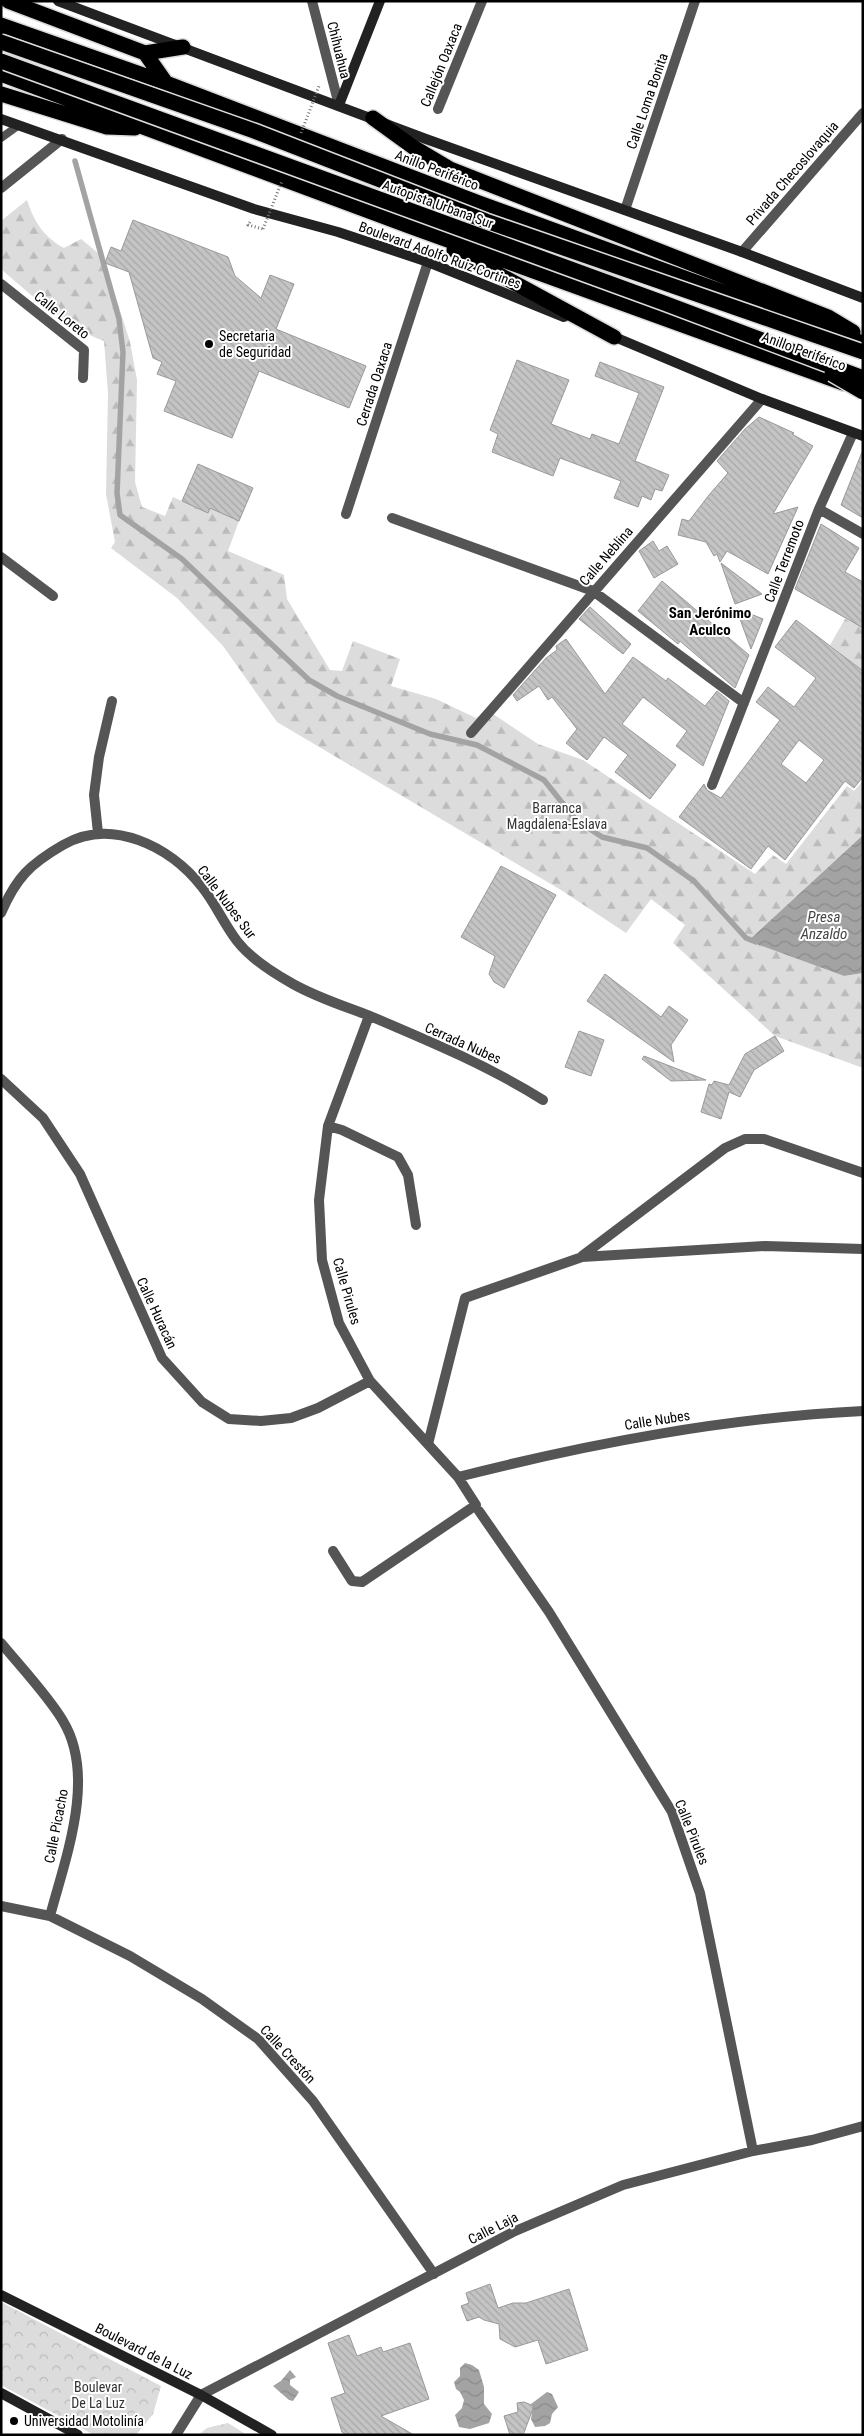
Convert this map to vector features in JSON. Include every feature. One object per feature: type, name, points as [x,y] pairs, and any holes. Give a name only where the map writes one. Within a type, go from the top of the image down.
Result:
[{"type":"highway","points":[[8,1],[145,53],[183,47]]},
{"type":"highway","points":[[1,16],[87,54]]},
{"type":"highway","name":"Anillo Periférico","points":[[1,25],[166,83],[479,203],[863,342]]},
{"type":"highway","name":"Autopista Urbana Sur","points":[[1,42],[254,131],[486,221],[863,352]]},
{"type":"highway","points":[[145,53],[166,83]]},
{"type":"highway","name":"Autopista Urbana Sur","points":[[1,60],[863,378]]},
{"type":"highway","name":"Anillo Periférico","points":[[1,74],[409,226],[863,391]]},
{"type":"highway","points":[[1,94],[107,127],[151,129]]},
{"type":"highway","points":[[373,118],[412,147],[450,169],[828,317],[863,338]]},
{"type":"highway","points":[[409,226],[614,337]]},
{"type":"highway","points":[[798,354],[863,391]]},
{"type":"main road","points":[[58,1],[863,298]]},
{"type":"main road","points":[[338,105],[380,1]]},
{"type":"main road","name":"Boulevard Adolfo Ruiz Cortines","points":[[1,119],[62,139],[254,209],[338,232],[428,262],[762,399],[858,434]]},
{"type":"main road","name":"Boulevard de la Luz","points":[[1,2295],[202,2395],[272,2435]]},
{"type":"main road","points":[[1,2393],[78,2435]]},
{"type":"street","name":"Chihuahua","points":[[312,1],[338,105]]},
{"type":"street","name":"Callejón Oaxaca","points":[[438,110],[482,1]]},
{"type":"street","name":"Calle Loma Bonita","points":[[625,210],[695,1]]},
{"type":"street","name":"Privada Checoslovaquia","points":[[742,252],[863,113]]},
{"type":"street","points":[[1,188],[62,139]]},
{"type":"street","name":"Cerrada Oaxaca","points":[[346,514],[428,262]]},
{"type":"street","name":"Calle Loreto","points":[[1,284],[84,350],[84,378]]},
{"type":"street","name":"Calle Neblina","points":[[470,733],[762,399]]},
{"type":"street","name":"Calle Terremoto","points":[[712,784],[820,509],[858,434]]},
{"type":"street","points":[[820,509],[863,534]]},
{"type":"street","points":[[392,518],[489,551],[594,591],[744,703]]},
{"type":"street","points":[[1,557],[53,596]]},
{"type":"street","points":[[98,833],[94,795],[99,757],[112,701]]},
{"type":"street","name":"Calle Nubes Sur","points":[[1,913],[12,886],[39,858],[74,838],[98,833],[137,839],[174,857],[202,887],[238,942],[262,964],[315,996],[368,1016]]},
{"type":"street","name":"Cerrada Nubes","points":[[368,1016],[508,1078],[543,1100]]},
{"type":"street","name":"Calle Pirules","points":[[368,1016],[328,1126],[319,1200],[322,1260],[339,1324],[370,1381],[458,1477],[549,1612],[672,1812],[700,1893],[753,2151]]},
{"type":"street","name":"Calle Huracán","points":[[1,1079],[43,1118],[80,1174],[162,1358],[202,1402],[229,1419],[261,1421],[291,1418],[318,1408],[370,1381]]},
{"type":"street","points":[[328,1126],[342,1130],[398,1157],[408,1175],[416,1225]]},
{"type":"street","points":[[582,1257],[725,1148],[745,1139],[773,1141],[863,1173]]},
{"type":"street","points":[[428,1444],[465,1298],[582,1257],[765,1246],[863,1249]]},
{"type":"street","name":"Calle Nubes","points":[[458,1477],[529,1459],[672,1430],[744,1420],[863,1410]]},
{"type":"street","points":[[333,1551],[352,1581],[362,1582],[478,1508]]},
{"type":"street","name":"Calle Picacho","points":[[1,1643],[64,1722],[75,1750],[78,1789],[73,1825],[50,1916]]},
{"type":"street","name":"Calle Crestón","points":[[1,1906],[50,1916],[130,1956],[202,1999],[258,2039],[313,2101],[434,2274]]},
{"type":"street","name":"Calle Laja","points":[[176,2435],[202,2395],[513,2232],[623,2185],[753,2151],[812,2140],[863,2126]]},
{"type":"lane","points":[[1,138],[19,125]]},
{"type":"path","points":[[248,225],[263,229]]},
{"type":"green space","name":"Barranca Magdalena-Eslava","points":[[27,200],[33,215],[45,234],[57,244],[64,248],[81,239],[103,257],[130,342],[137,380],[135,482],[142,507],[165,516],[173,497],[208,513],[210,508],[239,521],[228,551],[284,575],[287,599],[330,670],[342,671],[353,641],[400,659],[391,686],[436,699],[476,718],[487,710],[538,744],[583,760],[755,874],[773,855],[786,864],[847,786],[854,791],[863,781],[863,835],[748,941],[844,976],[863,973],[863,1068],[775,1036],[673,943],[685,925],[651,899],[626,933],[561,890],[277,722],[223,646],[177,598],[111,548],[115,542],[106,494],[108,393],[104,341],[76,328],[63,319],[37,300],[1,269],[1,221]]},
{"type":"green space","points":[[845,619],[863,628],[863,671],[830,645]]},
{"type":"green space","name":"Boulevar De La Luz","points":[[1,2302],[161,2386],[153,2414],[136,2435],[94,2435],[1,2385]]},
{"type":"green space","points":[[228,2423],[247,2435],[198,2435],[207,2428]]},
{"type":"water","name":"Presa Anzaldo","points":[[863,835],[863,973],[844,976],[748,941]]},
{"type":"water","points":[[465,2363],[479,2370],[484,2387],[484,2404],[492,2414],[489,2423],[470,2429],[459,2427],[455,2415],[462,2408],[464,2400],[456,2389],[454,2382],[460,2376],[460,2368]]},
{"type":"water","points":[[290,2370],[296,2377],[290,2380],[290,2385],[299,2392],[293,2401],[289,2400],[273,2386],[281,2381]]},
{"type":"water","points":[[547,2392],[552,2394],[558,2407],[552,2414],[550,2423],[545,2426],[535,2427],[531,2419],[533,2406],[531,2404]]},
{"type":"building","name":"Secretaria de Seguridad","points":[[133,220],[228,257],[235,276],[261,298],[270,275],[294,284],[276,329],[366,366],[349,408],[259,371],[232,438],[164,411],[176,381],[157,374],[162,362],[153,358],[129,272],[105,263],[111,247],[121,251]]},
{"type":"building","points":[[517,360],[569,380],[551,424],[590,439],[592,434],[619,444],[639,393],[595,376],[600,362],[664,387],[635,461],[669,475],[662,491],[655,489],[651,500],[642,496],[638,507],[614,498],[621,481],[560,458],[553,476],[492,452],[498,434],[490,430]]},
{"type":"building","points":[[759,417],[794,433],[792,434],[813,446],[773,514],[798,507],[768,574],[727,551],[720,562],[717,554],[714,556],[706,542],[678,535],[682,519],[689,521],[728,473],[717,461],[745,429]]},
{"type":"building","points":[[863,453],[863,518],[841,505]]},
{"type":"building","points":[[198,464],[253,488],[239,521],[210,508],[208,513],[182,501]]},
{"type":"building","points":[[821,524],[859,548],[845,572],[863,582],[863,628],[795,589]]},
{"type":"building","points":[[653,541],[659,551],[667,546],[678,564],[654,578],[639,551]]},
{"type":"building","points":[[721,563],[762,594],[735,604]]},
{"type":"building","points":[[662,581],[749,655],[735,688],[680,641],[678,644],[638,611]]},
{"type":"building","points":[[590,607],[631,644],[623,654],[579,619]]},
{"type":"building","points":[[736,608],[763,619],[751,649]]},
{"type":"building","points":[[796,620],[863,671],[863,777],[854,788],[845,781],[785,860],[768,846],[751,869],[679,817],[704,784],[707,790],[721,798],[780,720],[756,702],[768,687],[794,707],[816,678],[775,647]],"holes":[[[799,740],[824,760],[806,783],[781,764]]]},
{"type":"building","points":[[566,639],[605,694],[633,657],[666,681],[668,678],[705,706],[717,691],[729,701],[703,766],[676,746],[687,731],[643,697],[622,724],[676,765],[650,799],[615,772],[628,755],[604,737],[587,760],[566,743],[577,729],[552,697],[548,700],[539,686],[517,701],[513,695],[546,658],[557,650],[556,646]]},
{"type":"building","points":[[501,866],[556,895],[504,988],[494,982],[489,974],[495,956],[461,937]]},
{"type":"building","points":[[605,974],[661,1017],[669,1006],[688,1020],[671,1045],[674,1062],[587,1001]]},
{"type":"building","points":[[579,1031],[604,1040],[591,1076],[565,1067]]},
{"type":"building","points":[[775,1036],[784,1051],[754,1070],[740,1097],[729,1092],[721,1119],[701,1112],[709,1084],[712,1085],[714,1081],[729,1085],[745,1054]]},
{"type":"building","points":[[644,1056],[706,1080],[671,1081],[642,1059]]},
{"type":"building","points":[[490,2284],[498,2308],[513,2303],[526,2303],[569,2289],[588,2350],[546,2364],[538,2340],[515,2347],[500,2339],[499,2324],[479,2317],[467,2321],[461,2306],[469,2303],[466,2293]]},
{"type":"building","points":[[349,2335],[357,2356],[381,2347],[383,2352],[410,2343],[429,2399],[381,2416],[414,2435],[347,2435],[342,2432],[331,2398],[345,2393],[328,2343]]},
{"type":"building","points":[[524,2402],[534,2406],[523,2435],[510,2435],[504,2416],[518,2412],[517,2403]]},
{"type":"waterway","points":[[75,161],[119,319],[123,352],[117,493],[120,515],[182,559],[309,680],[337,696],[430,734],[477,745],[544,780],[576,820],[602,837],[647,848],[694,881],[746,938],[756,942]]},
{"type":"place","name":"Secretaria de Seguridad","points":[[209,344]]},
{"type":"place","name":"Universidad Motolinía","points":[[14,2421]]},
{"type":"district","name":"San Jerónimo Aculco","points":[[710,622]]}]
